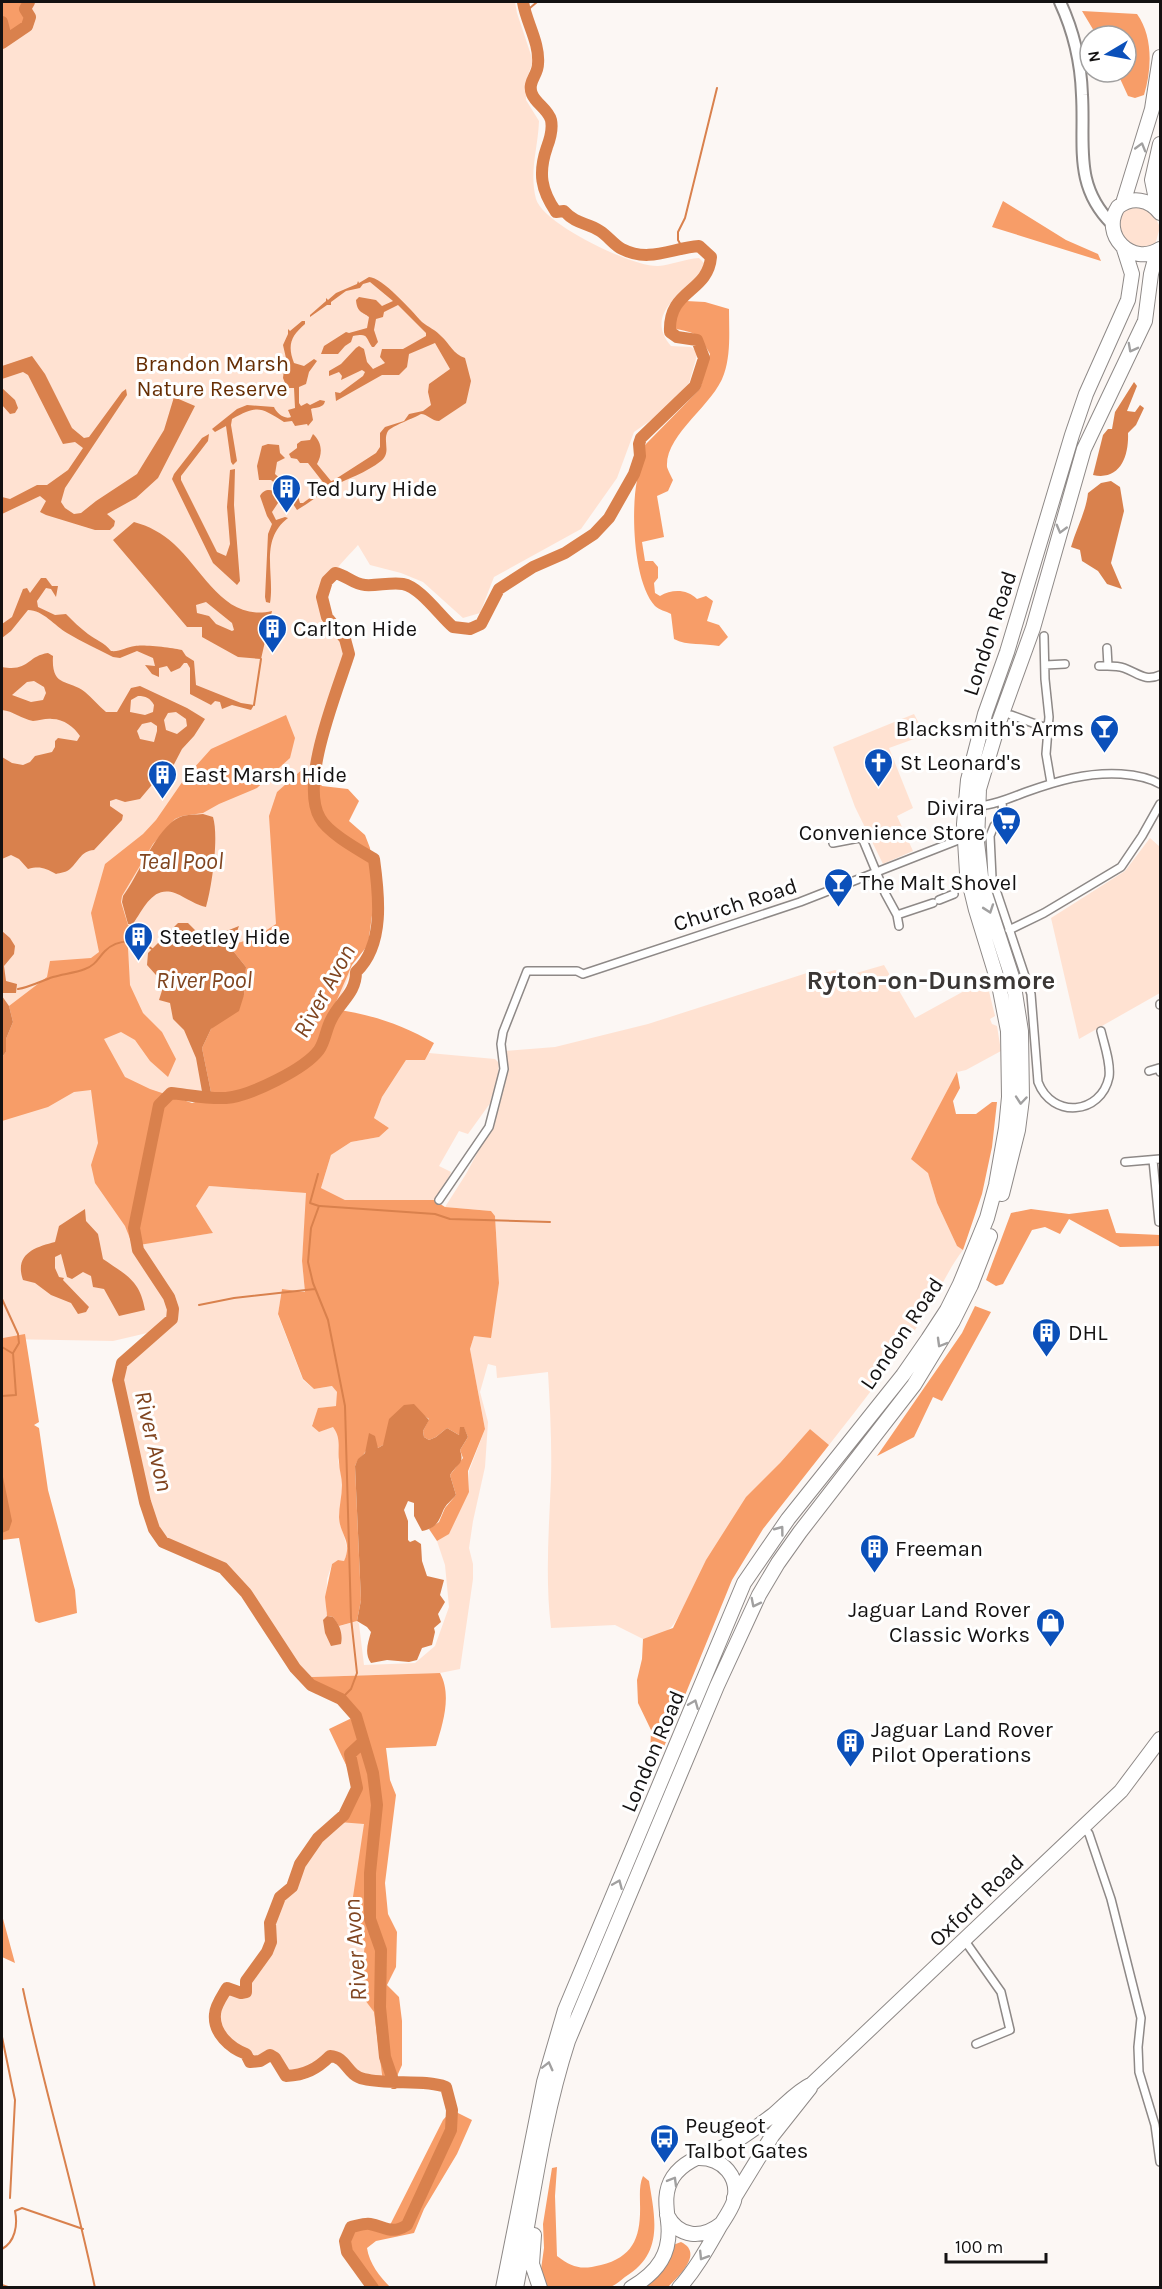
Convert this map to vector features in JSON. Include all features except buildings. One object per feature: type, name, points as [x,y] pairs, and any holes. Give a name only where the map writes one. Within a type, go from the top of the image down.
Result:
[{"type":"highway","points":[[1112,225],[1152,109],[1161,57]]},
{"type":"highway","points":[[1159,211],[1152,180],[1161,144]]},
{"type":"highway","points":[[1120,205],[1141,200],[1159,211]]},
{"type":"highway","name":"London Road","points":[[503,2288],[544,2082],[565,2010],[744,1583],[782,1526],[903,1375],[928,1339],[947,1310],[960,1284],[987,1218],[996,1185],[1006,1128],[1009,1097],[1008,1031],[999,985],[970,887],[964,839],[964,812],[968,780],[985,714],[1007,652],[1079,414],[1131,290],[1132,274],[1125,249],[1114,235],[1112,225]]},
{"type":"highway","points":[[1125,249],[1142,255],[1159,251]]},
{"type":"highway","name":"London Road","points":[[516,2288],[555,2083],[568,2041],[750,1612],[778,1563],[800,1532],[914,1385],[953,1321],[984,1255],[1004,1191],[1018,1130],[1022,1098],[1022,1066],[1017,997],[982,885],[977,823],[982,775],[1036,618],[1081,458],[1097,418],[1145,321],[1151,274],[1159,251]]},
{"type":"highway","name":"Oxford Road","points":[[697,2158],[718,2150],[752,2131],[801,2089],[812,2084],[1121,1791],[1161,1739]]},
{"type":"highway","name":"Oxford Road","points":[[734,2198],[772,2136],[806,2096],[812,2084]]},
{"type":"highway","points":[[540,2288],[532,2264],[532,2248],[547,2148],[547,2123]]},
{"type":"highway","points":[[631,2288],[662,2263],[668,2236],[665,2203],[674,2177],[682,2166],[697,2158],[713,2160],[727,2169],[733,2181],[734,2198],[690,2276],[679,2288]]},
{"type":"highway","points":[[666,2213],[674,2225],[694,2235],[708,2232],[722,2222]]},
{"type":"street","points":[[1060,2],[1076,49],[1079,67],[1082,95],[1083,163],[1089,189],[1092,198],[1112,225]]},
{"type":"street","points":[[1089,189],[1099,201],[1108,206],[1120,205]]},
{"type":"street","points":[[1044,636],[1049,729],[1046,754],[1051,783]]},
{"type":"street","points":[[1107,648],[1108,666]]},
{"type":"street","points":[[1045,665],[1065,664]]},
{"type":"street","points":[[1099,666],[1123,667],[1145,678],[1152,679],[1161,675]]},
{"type":"street","points":[[1011,715],[1049,729]]},
{"type":"street","points":[[978,806],[1002,801],[1072,777],[1105,773],[1152,779],[1161,784]]},
{"type":"street","points":[[1002,801],[1003,817],[994,826],[990,836],[994,890],[1030,994],[1038,1082],[1043,1092],[1054,1103],[1063,1107],[1081,1106],[1093,1102],[1102,1094],[1109,1071],[1101,1031]]},
{"type":"street","points":[[1009,930],[1075,896],[1120,867],[1161,804]]},
{"type":"street","points":[[964,839],[977,823]]},
{"type":"street","points":[[833,843],[859,838],[863,840],[897,915],[899,926]]},
{"type":"street","name":"Church Road","points":[[439,1200],[489,1126],[504,1069],[501,1044],[503,1032],[514,1009],[527,971],[577,971],[583,974],[791,905],[940,846],[964,839]]},
{"type":"street","points":[[897,915],[954,894]]},
{"type":"street","points":[[1149,1071],[1159,1068],[1161,1072]]},
{"type":"street","points":[[1125,1162],[1157,1159],[1159,1222]]},
{"type":"street","points":[[1083,1827],[1089,1834],[1111,1899],[1141,2018],[1137,2047],[1139,2073],[1155,2125],[1161,2162]]},
{"type":"street","points":[[965,1941],[1000,1992],[1010,2030],[976,2044]]},
{"type":"green space","name":"Brandon Marsh Nature Reserve","points":[[29,2],[515,2],[533,61],[527,78],[526,100],[539,121],[533,179],[536,199],[542,209],[554,220],[590,242],[629,259],[658,266],[699,258],[706,265],[671,302],[662,322],[663,334],[671,346],[691,347],[698,352],[689,383],[664,411],[634,432],[617,478],[581,529],[494,577],[480,613],[463,618],[423,582],[401,573],[370,565],[358,545],[330,578],[325,587],[323,607],[331,623],[343,638],[349,654],[319,748],[303,783],[350,973],[320,1049],[232,1088],[172,1093],[159,1105],[134,1228],[138,1249],[142,1244],[213,1233],[196,1206],[209,1186],[307,1193],[302,1260],[305,1292],[282,1289],[278,1315],[303,1380],[314,1389],[333,1386],[337,1392],[337,1406],[319,1408],[312,1425],[333,1426],[339,1435],[338,1460],[343,1483],[339,1518],[348,1551],[344,1561],[338,1560],[332,1564],[327,1579],[326,1613],[340,1626],[357,1621],[364,1665],[415,1663],[435,1646],[449,1607],[445,1565],[437,1541],[449,1533],[469,1491],[469,1471],[485,1429],[470,1349],[499,1283],[495,1216],[491,1211],[445,1207],[491,1127],[504,1051],[555,1047],[648,1024],[813,971],[814,976],[835,970],[848,975],[884,965],[915,1018],[986,979],[995,1016],[990,1019],[992,1024],[997,1026],[1001,1051],[966,1070],[957,1072],[928,1172],[937,1203],[957,1246],[963,1250],[912,1334],[829,1445],[810,1429],[780,1463],[674,1623],[663,1633],[643,1639],[615,1625],[551,1628],[548,1572],[551,1425],[548,1372],[497,1378],[496,1366],[488,1364],[480,1392],[488,1422],[485,1467],[469,1548],[473,1564],[473,1579],[460,1669],[440,1673],[312,1677],[311,1685],[295,1668],[246,1593],[223,1568],[163,1542],[154,1529],[145,1502],[118,1380],[122,1363],[160,1330],[113,1341],[6,1339],[2,1397],[2,32],[9,37],[27,26],[25,9]]},
{"type":"green space","points":[[1139,206],[1153,213],[1160,227],[1155,245],[1141,248],[1126,242],[1120,225],[1121,217],[1126,208]]},
{"type":"green space","points":[[914,714],[925,735],[889,748],[913,808],[897,816],[913,851],[883,864],[855,807],[833,747]]},
{"type":"green space","points":[[1150,838],[1160,847],[1160,993],[1079,1039],[1051,918],[1125,871]]},
{"type":"green space","points":[[429,1053],[495,1059],[499,1063],[496,1094],[491,1097],[491,1102],[468,1134],[459,1131],[439,1166],[451,1172],[439,1203],[433,1200],[345,1200],[321,1188],[331,1155],[351,1142],[379,1137],[389,1128],[374,1118],[382,1097],[406,1060],[425,1060]]},
{"type":"green space","points":[[363,1742],[370,1873],[394,2083],[371,2082],[355,2077],[338,2058],[330,2056],[310,2070],[286,2076],[275,2058],[270,2055],[260,2061],[250,2062],[246,2056],[226,2042],[216,2029],[216,2014],[227,1988],[240,1993],[246,1991],[246,1981],[267,1952],[271,1942],[270,1923],[280,1897],[292,1887],[300,1864],[318,1838],[344,1815],[357,1788],[350,1754]]},
{"type":"shaded area","points":[[2,2],[29,2],[25,9],[30,17],[27,26],[9,37],[2,32]]},
{"type":"shaded area","points":[[1082,11],[1137,14],[1146,32],[1150,53],[1149,74],[1144,95],[1135,98],[1128,96],[1122,84],[1138,84],[1138,24],[1090,24]]},
{"type":"shaded area","points":[[1003,201],[1066,240],[1098,254],[1101,261],[992,227]]},
{"type":"shaded area","points":[[686,301],[705,302],[729,309],[728,358],[719,386],[682,431],[668,455],[667,467],[673,480],[668,491],[657,496],[664,537],[642,542],[645,561],[653,561],[658,567],[658,578],[654,583],[655,593],[660,596],[679,591],[689,593],[697,599],[706,596],[713,601],[707,621],[719,625],[728,637],[719,646],[690,644],[674,639],[671,614],[655,606],[642,580],[634,527],[635,493],[642,460],[642,448],[700,389],[710,354],[697,336],[675,329],[676,315]]},
{"type":"shaded area","points":[[286,715],[295,738],[290,758],[257,788],[203,813],[175,819],[153,844],[122,896],[121,902],[128,925],[132,924],[128,948],[130,985],[143,1013],[162,1032],[176,1059],[168,1077],[150,1061],[135,1040],[121,1032],[104,1039],[125,1077],[150,1089],[192,1103],[212,1097],[202,1048],[211,1029],[244,995],[246,967],[234,952],[232,945],[256,937],[276,924],[269,816],[277,792],[305,767],[322,786],[348,789],[359,801],[349,821],[365,835],[370,848],[375,893],[368,945],[352,965],[333,1009],[385,1021],[410,1030],[434,1043],[425,1060],[406,1060],[382,1097],[374,1118],[389,1128],[379,1137],[351,1142],[331,1155],[321,1188],[345,1200],[434,1200],[445,1207],[491,1211],[495,1216],[499,1283],[491,1338],[474,1336],[470,1349],[485,1429],[468,1471],[469,1492],[449,1534],[437,1541],[429,1529],[439,1522],[445,1508],[456,1495],[450,1475],[463,1458],[460,1450],[468,1437],[464,1428],[459,1435],[447,1428],[429,1440],[424,1437],[423,1431],[429,1419],[423,1415],[378,1448],[376,1445],[368,1447],[355,1466],[361,1600],[357,1621],[339,1626],[333,1617],[327,1616],[325,1597],[332,1564],[338,1560],[344,1561],[347,1548],[339,1517],[342,1485],[338,1440],[333,1427],[319,1432],[312,1426],[318,1408],[336,1406],[337,1392],[332,1386],[314,1389],[303,1379],[278,1314],[282,1289],[305,1292],[302,1261],[306,1193],[209,1186],[196,1206],[213,1233],[133,1246],[125,1226],[95,1183],[91,1165],[98,1143],[91,1090],[74,1092],[48,1107],[2,1121],[2,1057],[6,1052],[6,1039],[13,1022],[9,1006],[47,977],[50,961],[91,958],[99,952],[91,913],[105,864],[143,834],[156,820],[185,778],[211,749]]},
{"type":"shaded area","points":[[957,1072],[960,1088],[953,1101],[956,1114],[976,1114],[992,1102],[997,1102],[992,1147],[982,1194],[963,1250],[957,1246],[937,1203],[928,1173],[911,1159]]},
{"type":"shaded area","points":[[1031,1209],[1069,1214],[1108,1209],[1116,1233],[1160,1235],[1160,1246],[1120,1247],[1069,1219],[1060,1234],[1045,1227],[1032,1230],[1003,1284],[996,1286],[986,1280],[1011,1213]]},
{"type":"shaded area","points":[[975,1306],[991,1312],[942,1401],[933,1397],[914,1437],[877,1456],[962,1333]]},
{"type":"shaded area","points":[[25,1334],[39,1422],[34,1425],[39,1428],[48,1490],[75,1590],[77,1613],[39,1623],[35,1621],[19,1538],[2,1540],[2,1336],[3,1338]]},
{"type":"shaded area","points":[[810,1429],[829,1445],[763,1529],[732,1580],[659,1759],[650,1756],[651,1730],[638,1703],[637,1680],[642,1659],[643,1639],[673,1628],[706,1560],[746,1497]]},
{"type":"shaded area","points":[[440,1673],[444,1682],[446,1700],[444,1719],[436,1746],[386,1748],[390,1780],[396,1795],[385,1883],[388,1914],[397,1932],[396,1967],[387,1985],[399,1997],[402,2021],[402,2065],[394,2083],[383,2082],[374,2012],[359,1992],[365,1944],[351,1910],[364,1824],[339,1822],[357,1788],[329,1729],[356,1716],[341,1699],[311,1685],[312,1677]]},
{"type":"shaded area","points":[[2,1915],[15,1963],[2,1957]]},
{"type":"shaded area","points":[[452,2110],[472,2120],[457,2154],[424,2209],[414,2233],[376,2241],[367,2248],[370,2259],[382,2279],[390,2287],[373,2287],[347,2252],[345,2241],[351,2227],[368,2223],[388,2229],[443,2120]]},
{"type":"shaded area","points":[[557,2167],[555,2196],[557,2256],[577,2267],[601,2265],[621,2257],[628,2251],[639,2226],[640,2190],[643,2176],[649,2181],[654,2222],[651,2246],[646,2258],[637,2268],[609,2287],[548,2288],[544,2284],[541,2269],[544,2248],[543,2224],[552,2168]]},
{"type":"shaded area","points":[[681,2242],[690,2252],[690,2258],[683,2271],[668,2287],[645,2288],[657,2276],[673,2245]]},
{"type":"water","points":[[369,277],[375,278],[389,288],[422,322],[437,332],[465,358],[471,381],[466,403],[439,421],[421,414],[390,429],[386,435],[386,454],[381,461],[332,487],[297,510],[289,498],[278,503],[272,512],[276,520],[288,518],[279,527],[271,547],[270,603],[266,602],[268,534],[272,524],[260,496],[266,490],[278,493],[284,491],[271,480],[259,480],[257,466],[262,446],[279,445],[280,453],[285,458],[277,462],[275,474],[297,493],[300,503],[303,503],[326,486],[308,463],[300,463],[297,459],[291,458],[289,454],[297,448],[297,444],[310,440],[313,434],[321,448],[317,464],[331,481],[334,480],[376,453],[380,447],[380,433],[385,427],[404,421],[409,414],[423,411],[431,405],[429,384],[450,369],[435,343],[409,354],[407,367],[399,375],[382,375],[336,401],[335,392],[340,393],[365,372],[362,370],[341,380],[342,376],[339,372],[329,376],[329,371],[341,364],[356,348],[359,346],[364,349],[367,362],[373,369],[385,363],[380,357],[382,349],[403,349],[426,336],[426,333],[398,305],[384,312],[383,317],[376,319],[374,330],[378,342],[374,347],[366,336],[358,335],[353,336],[351,342],[338,354],[321,354],[324,346],[346,332],[367,328],[369,317],[358,307],[356,300],[359,297],[376,300],[382,306],[393,301],[370,282],[363,284],[360,288],[346,291],[331,302],[331,305],[327,305],[310,317],[326,301],[326,298],[328,300],[336,293]]},
{"type":"water","points":[[305,321],[305,324],[296,333],[291,346],[294,363],[304,366],[314,359],[317,361],[309,372],[306,384],[299,387],[299,403],[301,406],[320,400],[325,401],[321,406],[311,409],[313,420],[308,426],[307,424],[295,426],[292,421],[284,422],[259,410],[248,411],[232,419],[237,461],[233,465],[226,426],[215,432],[212,429],[237,409],[247,405],[274,407],[283,416],[291,417],[288,410],[295,408],[294,388],[287,388],[283,378],[284,369],[288,367],[283,345],[288,329],[290,331]]},
{"type":"water","points":[[32,356],[45,374],[72,428],[84,438],[89,437],[126,389],[127,395],[65,488],[61,502],[74,514],[81,513],[137,474],[164,430],[174,397],[195,406],[158,478],[136,498],[107,514],[115,521],[110,530],[95,530],[46,515],[40,512],[46,501],[40,496],[2,514],[2,497],[10,499],[37,485],[47,485],[68,470],[83,448],[75,442],[63,444],[28,375],[23,372],[2,379],[2,366]]},
{"type":"water","points":[[1134,382],[1137,386],[1127,411],[1135,412],[1140,405],[1144,408],[1136,425],[1128,433],[1125,458],[1117,470],[1110,474],[1093,475],[1103,435],[1108,429],[1112,429],[1115,412]]},
{"type":"water","points":[[2,388],[15,400],[18,408],[15,413],[10,414],[2,405]]},
{"type":"water","points":[[209,434],[208,441],[181,476],[181,480],[217,552],[226,556],[230,544],[227,507],[230,470],[235,469],[234,505],[240,581],[237,585],[213,563],[172,479],[202,438]]},
{"type":"water","points":[[1111,481],[1120,487],[1124,511],[1111,563],[1122,589],[1107,584],[1098,571],[1082,561],[1080,550],[1071,547],[1088,493],[1101,483]]},
{"type":"water","points":[[134,522],[150,528],[174,544],[216,592],[228,602],[241,609],[255,612],[272,611],[261,659],[238,657],[202,637],[202,627],[187,627],[113,540]],"holes":[[[206,602],[232,623],[234,630],[232,631],[216,624],[209,616],[197,613],[196,605]]]},
{"type":"water","points":[[41,578],[46,578],[52,586],[58,586],[56,597],[51,589],[46,588],[37,601],[38,607],[55,615],[66,614],[85,632],[111,651],[139,646],[182,650],[194,661],[196,685],[241,703],[254,705],[251,710],[232,705],[222,709],[220,702],[215,701],[211,705],[190,694],[190,668],[187,663],[171,672],[167,666],[159,668],[159,677],[152,674],[145,665],[155,666],[153,658],[137,651],[120,658],[113,657],[67,633],[44,615],[33,611],[28,610],[11,631],[2,638],[2,624],[12,617],[23,589],[27,588],[30,593]]},
{"type":"water","points":[[48,653],[53,656],[53,666],[58,678],[85,692],[106,712],[117,712],[131,688],[140,686],[205,719],[182,749],[171,770],[156,780],[140,799],[125,802],[116,799],[110,801],[110,806],[123,815],[122,820],[94,850],[83,854],[69,870],[56,874],[42,868],[28,869],[19,859],[11,855],[2,859],[2,757],[12,763],[23,765],[35,756],[52,752],[58,738],[77,741],[80,736],[61,720],[33,721],[2,710],[2,667],[23,666]],"holes":[[[34,681],[44,687],[46,693],[43,700],[31,702],[12,695],[27,682]],[[138,696],[148,698],[154,705],[153,712],[145,715],[130,712],[131,700]],[[176,712],[186,719],[187,726],[177,734],[166,730],[164,720],[168,713]],[[151,722],[157,726],[154,742],[140,739],[137,731],[142,724]]]},
{"type":"water","name":"Teal Pool","points":[[203,814],[213,817],[215,826],[215,849],[206,907],[175,893],[159,893],[153,896],[133,924],[128,924],[122,902],[123,896],[155,841],[171,822],[180,817]]},
{"type":"water","name":"River Pool","points":[[178,923],[188,923],[199,934],[209,938],[239,926],[232,945],[234,952],[246,967],[244,995],[239,1011],[211,1029],[202,1048],[212,1097],[203,1097],[196,1058],[184,1030],[173,1019],[170,1003],[159,1000],[164,984],[147,965],[148,953]]},
{"type":"water","points":[[2,931],[15,946],[14,954],[4,966],[6,981],[17,984],[16,993],[3,993],[2,996]]},
{"type":"water","points":[[2,996],[9,1006],[13,1022],[6,1039],[6,1052],[2,1057]]},
{"type":"water","points":[[85,1209],[86,1221],[98,1234],[103,1259],[125,1274],[136,1285],[145,1310],[119,1316],[104,1289],[93,1287],[91,1276],[83,1272],[72,1279],[67,1277],[61,1254],[55,1257],[55,1268],[59,1277],[64,1278],[63,1280],[89,1307],[86,1312],[78,1314],[71,1303],[51,1295],[35,1283],[23,1280],[21,1264],[28,1253],[40,1246],[55,1242],[59,1226]]},
{"type":"water","points":[[414,1404],[429,1420],[423,1431],[424,1437],[429,1440],[447,1428],[459,1435],[460,1427],[464,1427],[468,1437],[460,1450],[462,1459],[450,1475],[456,1495],[445,1507],[436,1524],[422,1531],[414,1516],[414,1503],[408,1501],[404,1510],[408,1521],[408,1540],[410,1542],[415,1540],[421,1544],[422,1561],[427,1576],[444,1580],[440,1595],[445,1602],[438,1614],[441,1622],[434,1628],[432,1645],[422,1648],[417,1660],[409,1662],[387,1660],[371,1663],[367,1652],[371,1632],[357,1621],[361,1600],[355,1466],[358,1459],[365,1453],[369,1433],[375,1436],[378,1448],[383,1445],[389,1419],[404,1405]]},
{"type":"water","points":[[2,1472],[12,1521],[9,1530],[2,1533]]},
{"type":"water","points":[[327,1616],[333,1617],[339,1626],[341,1644],[331,1646],[325,1633],[323,1620]]},
{"type":"waterway","name":"River Avon","points":[[2,43],[27,26],[30,17],[25,9],[29,2]]},
{"type":"waterway","name":"River Avon","points":[[394,2083],[385,2057],[380,2007],[381,1950],[370,1919],[370,1873],[377,1805],[373,1773],[356,1716],[341,1699],[311,1685],[295,1668],[246,1593],[223,1568],[163,1542],[154,1529],[145,1502],[118,1380],[122,1363],[172,1319],[173,1309],[169,1297],[138,1250],[134,1228],[159,1105],[171,1093],[219,1098],[236,1096],[262,1087],[302,1065],[321,1047],[329,1024],[350,992],[356,972],[372,948],[376,934],[378,903],[374,859],[344,841],[324,824],[315,802],[314,783],[322,737],[349,654],[345,639],[327,617],[322,597],[327,581],[335,573],[365,585],[403,584],[423,596],[453,627],[470,629],[481,624],[499,589],[533,567],[565,553],[594,534],[609,518],[634,474],[640,456],[641,438],[695,386],[704,358],[697,340],[677,337],[670,332],[675,307],[703,278],[711,257],[699,246],[651,255],[632,253],[619,247],[595,228],[573,219],[564,211],[556,212],[547,196],[542,181],[542,165],[552,123],[531,90],[538,68],[538,56],[523,2]]},
{"type":"waterway","points":[[524,13],[537,2]]},
{"type":"waterway","points":[[2,22],[5,34]]},
{"type":"waterway","points":[[682,247],[678,240],[678,232],[685,218],[717,88]]},
{"type":"waterway","points":[[254,705],[261,659]]},
{"type":"waterway","points":[[18,989],[89,967],[110,947],[122,942],[141,943],[152,949]]},
{"type":"waterway","points":[[318,1174],[310,1203],[319,1206],[311,1228],[308,1262],[313,1283],[328,1320],[345,1406],[351,1618],[357,1673],[351,1689],[341,1699]]},
{"type":"waterway","points":[[320,1206],[435,1214],[450,1219],[550,1222]]},
{"type":"waterway","points":[[199,1305],[234,1298],[315,1289]]},
{"type":"waterway","points":[[2,1299],[18,1334],[19,1343],[13,1353],[16,1395],[2,1396]]},
{"type":"waterway","points":[[2,1325],[2,1342]]},
{"type":"waterway","points":[[2,1347],[12,1353]]},
{"type":"waterway","name":"River Avon","points":[[363,1742],[350,1754],[357,1788],[344,1815],[318,1838],[300,1864],[292,1887],[280,1897],[270,1923],[271,1942],[267,1952],[246,1981],[246,1992],[241,1993],[227,1988],[216,2008],[215,2021],[224,2039],[234,2048],[246,2054],[250,2062],[260,2061],[270,2055],[275,2058],[286,2076],[310,2070],[330,2056],[340,2059],[353,2074],[364,2079],[428,2083],[446,2087],[452,2110],[451,2130],[407,2225],[392,2230],[368,2224],[351,2227],[345,2241],[347,2252],[373,2288]]},
{"type":"waterway","points":[[23,1989],[95,2288]]},
{"type":"waterway","points":[[2,2037],[15,2100],[10,2198]]},
{"type":"waterway","points":[[2,2249],[13,2238],[16,2222],[15,2211],[22,2208],[83,2229]]},
{"type":"waterway","points":[[2,2285],[11,2288]]},
{"type":"place","name":"Ted Jury Hide","points":[[286,514]]},
{"type":"place","name":"Carlton Hide","points":[[272,654]]},
{"type":"place","name":"Blacksmith's Arms","points":[[1105,754]]},
{"type":"place","name":"St Leonard's","points":[[879,788]]},
{"type":"place","name":"East Marsh Hide","points":[[162,800]]},
{"type":"place","name":"Divira Convenience Store","points":[[1006,846]]},
{"type":"place","name":"The Malt Shovel","points":[[838,908]]},
{"type":"place","name":"Steetley Hide","points":[[138,962]]},
{"type":"place","name":"DHL","points":[[1047,1358]]},
{"type":"place","name":"Freeman","points":[[874,1574]]},
{"type":"place","name":"Jaguar Land Rover Classic Works","points":[[1051,1648]]},
{"type":"place","name":"Jaguar Land Rover Pilot Operations","points":[[850,1768]]},
{"type":"place","name":"Peugeot Talbot Gates","points":[[664,2164]]},
{"type":"district","name":"Ryton-on-Dunsmore","points":[[931,980]]}]
